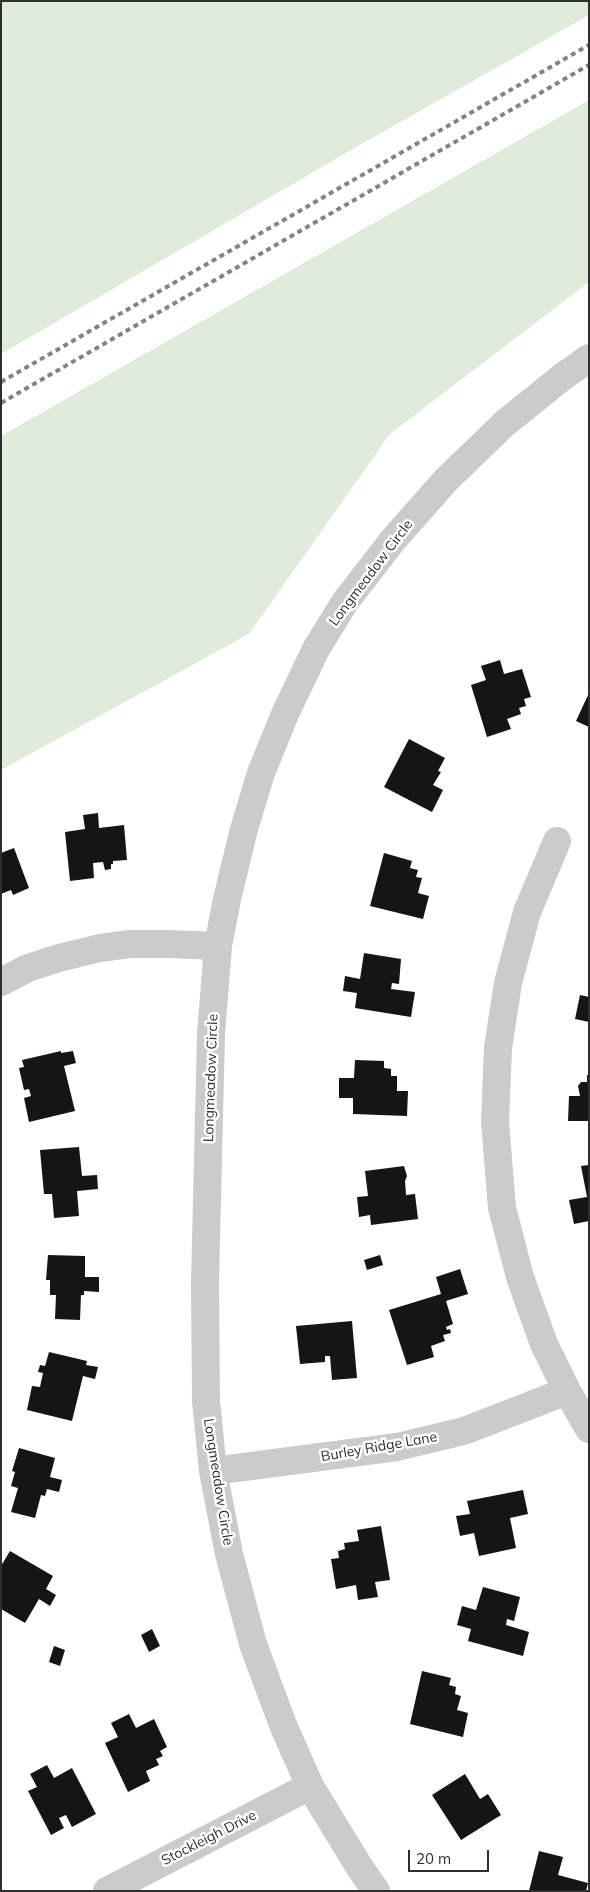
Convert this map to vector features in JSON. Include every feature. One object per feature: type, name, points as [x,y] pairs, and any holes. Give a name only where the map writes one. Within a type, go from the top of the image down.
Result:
[{"type":"street","name":"Longmeadow Circle","points":[[376,1891],[310,1786],[283,1725],[253,1644],[229,1554],[213,1471],[206,1401],[205,1282],[211,1034],[218,946],[227,898],[244,829],[261,773],[285,714],[316,650],[345,602],[392,540],[446,480],[504,424],[589,358]]},
{"type":"street","points":[[557,841],[527,912],[508,983],[498,1048],[495,1122],[502,1208],[520,1277],[544,1344],[567,1391],[589,1429]]},
{"type":"street","points":[[1,982],[28,968],[58,958],[100,948],[130,944],[218,946]]},
{"type":"street","name":"Burley Ridge Lane","points":[[213,1471],[396,1447],[464,1431],[567,1391]]},
{"type":"street","name":"Stockleigh Drive","points":[[107,1891],[310,1786]]},
{"type":"green space","points":[[1,1],[589,1],[589,15],[353,149],[1,354]]},
{"type":"green space","points":[[589,100],[589,282],[390,434],[249,634],[1,770],[1,436]]},
{"type":"building","points":[[500,660],[504,674],[522,669],[531,697],[524,699],[526,706],[519,708],[521,714],[507,719],[511,729],[487,737],[471,685],[486,680],[481,666]]},
{"type":"building","points":[[589,693],[589,727],[576,721]]},
{"type":"building","points":[[409,739],[445,758],[438,771],[441,772],[433,785],[443,790],[432,812],[384,787]]},
{"type":"building","points":[[98,813],[99,828],[124,825],[127,860],[113,861],[111,869],[105,870],[103,862],[93,863],[94,878],[70,881],[65,832],[85,829],[83,815]]},
{"type":"building","points":[[14,848],[29,888],[13,895],[11,890],[1,894],[1,853]]},
{"type":"building","points":[[384,853],[412,861],[410,868],[418,870],[416,877],[422,878],[418,893],[429,896],[423,919],[370,906]]},
{"type":"building","points":[[364,953],[401,959],[399,984],[392,983],[391,989],[415,992],[411,1017],[355,1008],[357,993],[343,991],[345,976],[360,979]]},
{"type":"building","points":[[580,995],[589,997],[589,1022],[575,1019]]},
{"type":"building","points":[[61,1051],[61,1053],[73,1051],[76,1063],[64,1066],[75,1111],[29,1122],[24,1098],[31,1096],[29,1089],[24,1090],[19,1068],[24,1067],[22,1060]]},
{"type":"building","points":[[355,1060],[384,1061],[384,1068],[391,1069],[391,1076],[397,1076],[397,1091],[408,1091],[407,1116],[353,1114],[353,1098],[339,1098],[339,1078],[354,1078]]},
{"type":"building","points":[[587,1075],[589,1075],[589,1121],[568,1121],[569,1096],[580,1096],[578,1086],[581,1082],[587,1082]]},
{"type":"building","points":[[79,1147],[82,1176],[97,1175],[98,1189],[77,1191],[79,1216],[54,1218],[52,1194],[44,1194],[40,1150]]},
{"type":"building","points":[[589,1165],[589,1221],[574,1224],[569,1200],[587,1197],[581,1166]]},
{"type":"building","points":[[404,1166],[407,1176],[405,1181],[406,1195],[415,1194],[418,1219],[371,1225],[370,1215],[359,1217],[357,1197],[368,1196],[365,1171]]},
{"type":"building","points":[[48,1255],[85,1256],[85,1277],[99,1277],[99,1292],[84,1291],[84,1295],[81,1295],[80,1320],[55,1319],[56,1295],[50,1295],[50,1280],[46,1280]]},
{"type":"building","points":[[380,1255],[383,1265],[367,1270],[364,1260]]},
{"type":"building","points":[[460,1269],[468,1294],[446,1301],[453,1324],[446,1327],[447,1330],[450,1329],[451,1333],[443,1335],[445,1341],[431,1346],[434,1357],[407,1365],[389,1310],[441,1294],[436,1277]]},
{"type":"building","points":[[352,1321],[357,1378],[332,1380],[330,1356],[325,1356],[325,1362],[300,1364],[296,1326]]},
{"type":"building","points":[[49,1352],[87,1361],[86,1365],[98,1367],[95,1379],[83,1376],[72,1421],[27,1410],[32,1386],[40,1387],[43,1373],[38,1372],[40,1365],[45,1366]]},
{"type":"building","points":[[19,1448],[55,1458],[50,1477],[62,1480],[59,1492],[47,1489],[45,1496],[41,1495],[35,1518],[11,1512],[18,1488],[11,1486],[15,1472],[12,1471]]},
{"type":"building","points":[[523,1490],[528,1514],[510,1518],[516,1548],[479,1556],[474,1533],[460,1536],[456,1516],[470,1514],[467,1501]]},
{"type":"building","points":[[381,1526],[390,1580],[375,1582],[378,1597],[358,1600],[356,1585],[336,1589],[331,1559],[339,1558],[338,1551],[345,1549],[344,1543],[359,1541],[357,1530]]},
{"type":"building","points":[[10,1551],[53,1576],[46,1589],[56,1595],[50,1606],[39,1599],[25,1623],[1,1609],[1,1566]]},
{"type":"building","points":[[483,1587],[520,1597],[514,1621],[507,1619],[506,1625],[529,1632],[523,1656],[468,1641],[471,1629],[457,1625],[462,1606],[476,1610]]},
{"type":"building","points":[[152,1629],[160,1646],[149,1652],[141,1635]]},
{"type":"building","points":[[54,1646],[65,1650],[60,1666],[49,1662]]},
{"type":"building","points":[[422,1671],[451,1678],[449,1685],[456,1687],[455,1694],[461,1696],[457,1710],[468,1713],[463,1737],[410,1724]]},
{"type":"building","points":[[129,1714],[136,1728],[154,1719],[167,1747],[160,1751],[163,1756],[156,1759],[159,1765],[146,1771],[150,1781],[128,1792],[105,1743],[118,1737],[111,1723]]},
{"type":"building","points":[[47,1765],[54,1778],[72,1768],[96,1814],[72,1827],[66,1815],[59,1818],[64,1828],[51,1835],[28,1791],[37,1787],[30,1774]]},
{"type":"building","points":[[465,1774],[480,1799],[488,1794],[501,1815],[461,1840],[432,1795]]},
{"type":"building","points":[[539,1851],[563,1857],[558,1875],[588,1883],[586,1891],[529,1891]]},
{"type":"railway","points":[[1,382],[589,45]]},
{"type":"railway","points":[[1,403],[589,65]]}]
